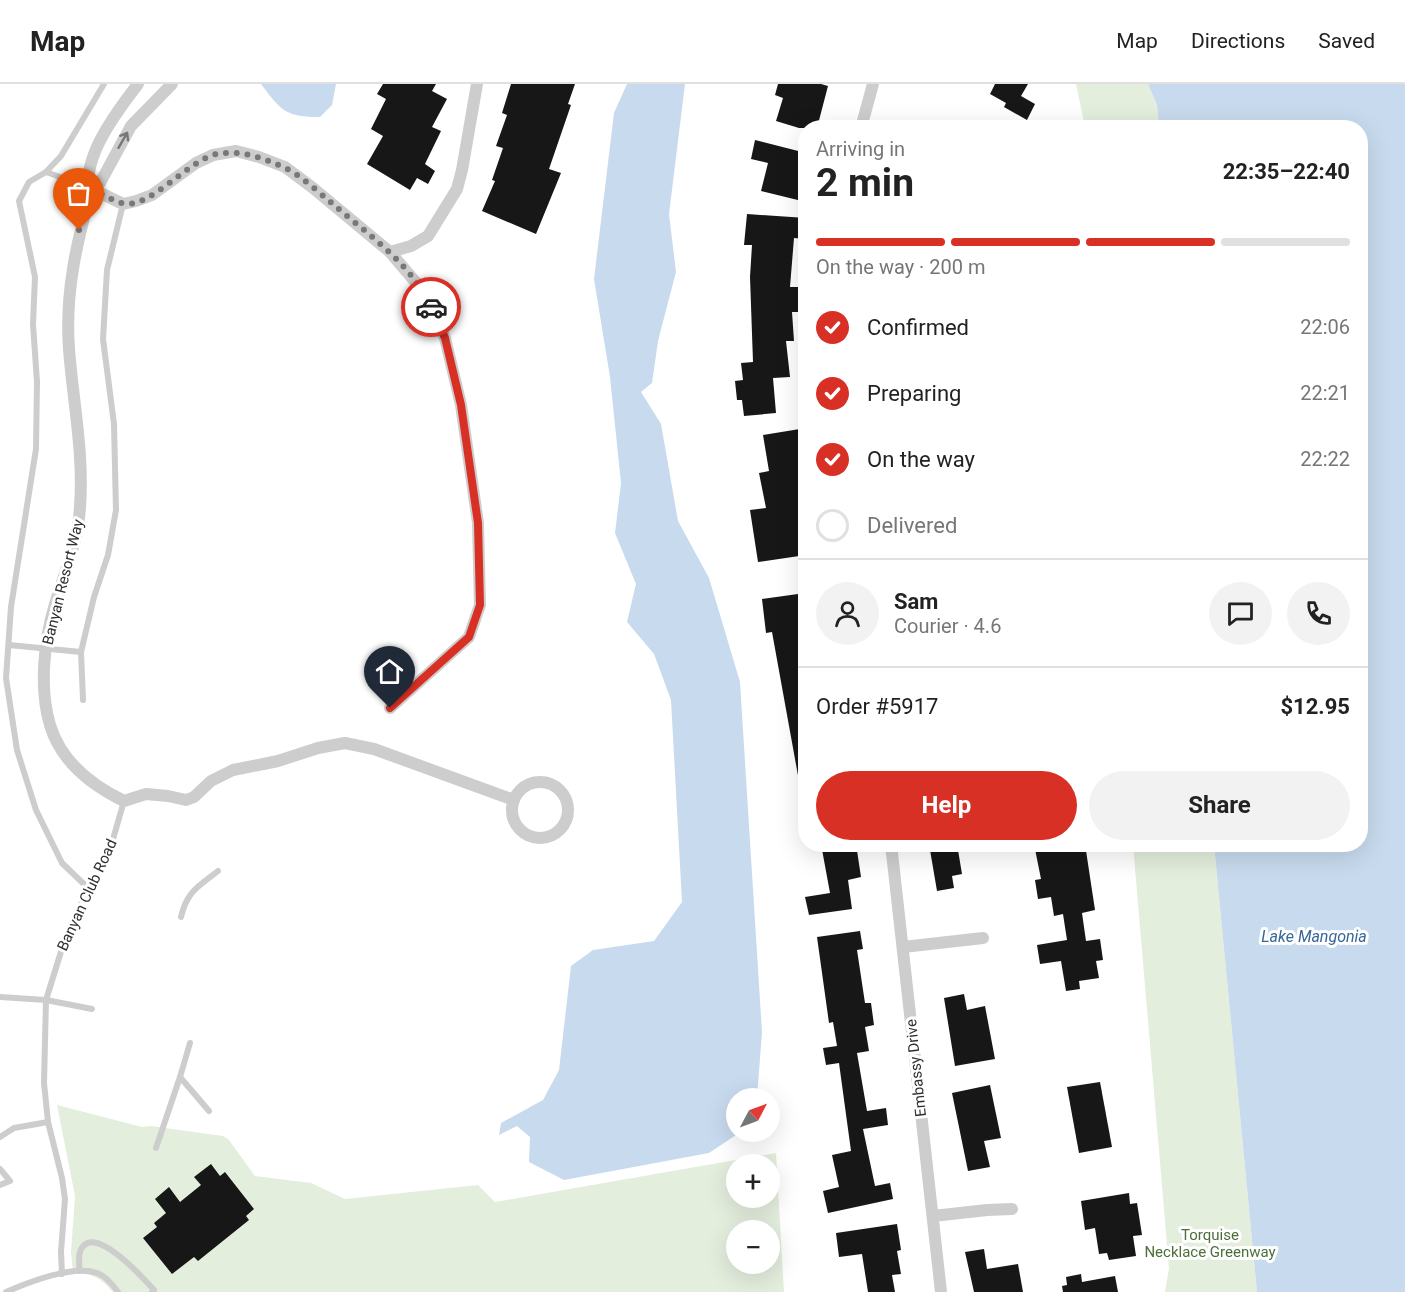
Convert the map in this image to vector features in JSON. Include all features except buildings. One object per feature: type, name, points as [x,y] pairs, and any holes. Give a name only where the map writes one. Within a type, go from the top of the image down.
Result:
[{"type":"street","name":"Banyan Resort Way","points":[[124,801],[97,787],[64,754],[47,708],[45,662],[54,606],[74,545],[80,509],[81,454],[69,348],[68,303],[76,245],[92,189],[88,177],[93,155],[122,104],[138,84]]},
{"type":"street","name":"Banyan Resort Way","points":[[92,189],[100,183],[131,126],[172,84]]},
{"type":"street","points":[[390,252],[411,246],[428,236],[456,189],[462,170],[477,84]]},
{"type":"street","points":[[863,120],[873,84]]},
{"type":"street","points":[[92,189],[123,204],[152,195],[196,163],[213,155],[236,152],[259,157],[285,168],[314,188],[390,252],[424,292],[445,338],[461,405],[478,523],[480,605],[469,637],[390,708]]},
{"type":"street","points":[[124,801],[146,794],[168,795],[186,800],[194,797],[211,781],[233,771],[345,743],[374,749],[514,800]]},
{"type":"street","points":[[540,782],[549,784],[562,794],[568,811],[566,819],[555,834],[537,838],[528,835],[515,822],[512,813],[514,800],[524,788],[531,784],[540,782]]},
{"type":"street","name":"Embassy Drive","points":[[892,852],[942,1292]]},
{"type":"street","points":[[903,947],[983,938]]},
{"type":"street","points":[[933,1216],[1012,1209]]},
{"type":"lane","points":[[89,889],[62,863],[36,810],[17,750],[6,678],[11,607],[36,449],[37,382],[33,324],[35,277],[20,201],[29,182],[46,172],[61,156],[104,84]]},
{"type":"lane","points":[[46,172],[92,189]]},
{"type":"lane","points":[[82,700],[81,652],[94,597],[108,555],[116,510],[114,424],[103,339],[107,270],[123,204]]},
{"type":"lane","points":[[9,645],[81,652]]},
{"type":"lane","name":"Banyan Club Road","points":[[62,1274],[65,1199],[48,1122],[44,1083],[46,1000],[64,942],[109,853],[124,801]]},
{"type":"lane","points":[[181,917],[185,902],[191,893],[218,871]]},
{"type":"lane","points":[[0,997],[46,1000],[93,1009]]},
{"type":"lane","points":[[156,1148],[190,1043]]},
{"type":"lane","points":[[180,1077],[209,1111]]},
{"type":"lane","points":[[0,1137],[14,1128],[48,1122]]},
{"type":"lane","points":[[0,1168],[10,1181],[0,1185]]},
{"type":"lane","points":[[80,1271],[80,1252],[84,1245],[92,1242],[105,1245],[133,1267],[154,1290],[152,1292]]},
{"type":"lane","points":[[6,1292],[25,1284],[80,1271],[99,1273],[118,1292]]},
{"type":"green space","points":[[1076,84],[1148,84],[1157,105],[1158,120],[1084,120]]},
{"type":"green space","name":"Torquise Necklace Greenway","points":[[1134,852],[1215,852],[1257,1292],[1165,1292],[1169,1268]]},
{"type":"green space","points":[[57,1105],[142,1127],[151,1126],[223,1136],[229,1140],[255,1176],[311,1183],[345,1199],[478,1185],[495,1202],[726,1162],[726,1208],[779,1208],[780,1220],[726,1220],[726,1274],[780,1274],[780,1222],[784,1292],[113,1292],[96,1277],[73,1273],[71,1252],[75,1196]]},
{"type":"water","points":[[261,84],[336,84],[332,105],[320,117],[299,116],[285,111]]},
{"type":"water","points":[[627,84],[685,84],[669,214],[676,272],[658,341],[652,383],[641,392],[661,424],[678,521],[709,578],[740,682],[762,1032],[758,1088],[726,1088],[726,1142],[709,1153],[564,1180],[529,1162],[530,1137],[517,1126],[499,1135],[501,1123],[543,1100],[559,1070],[571,966],[593,950],[654,941],[682,902],[671,700],[654,654],[627,622],[636,584],[615,533],[621,483],[610,377],[594,279],[614,113]]},
{"type":"water","name":"Lake Mangonia","points":[[1148,84],[1405,84],[1405,1292],[1257,1292],[1215,852],[1368,852],[1368,120],[1158,120],[1157,105]]},
{"type":"way so far","points":[[79,230],[92,189],[123,204],[152,195],[196,163],[213,155],[236,152],[259,157],[285,168],[314,188],[390,252],[424,292],[431,307]]},
{"type":"route","points":[[390,708],[469,637],[480,605],[478,523],[461,405],[445,338],[431,307]]}]
